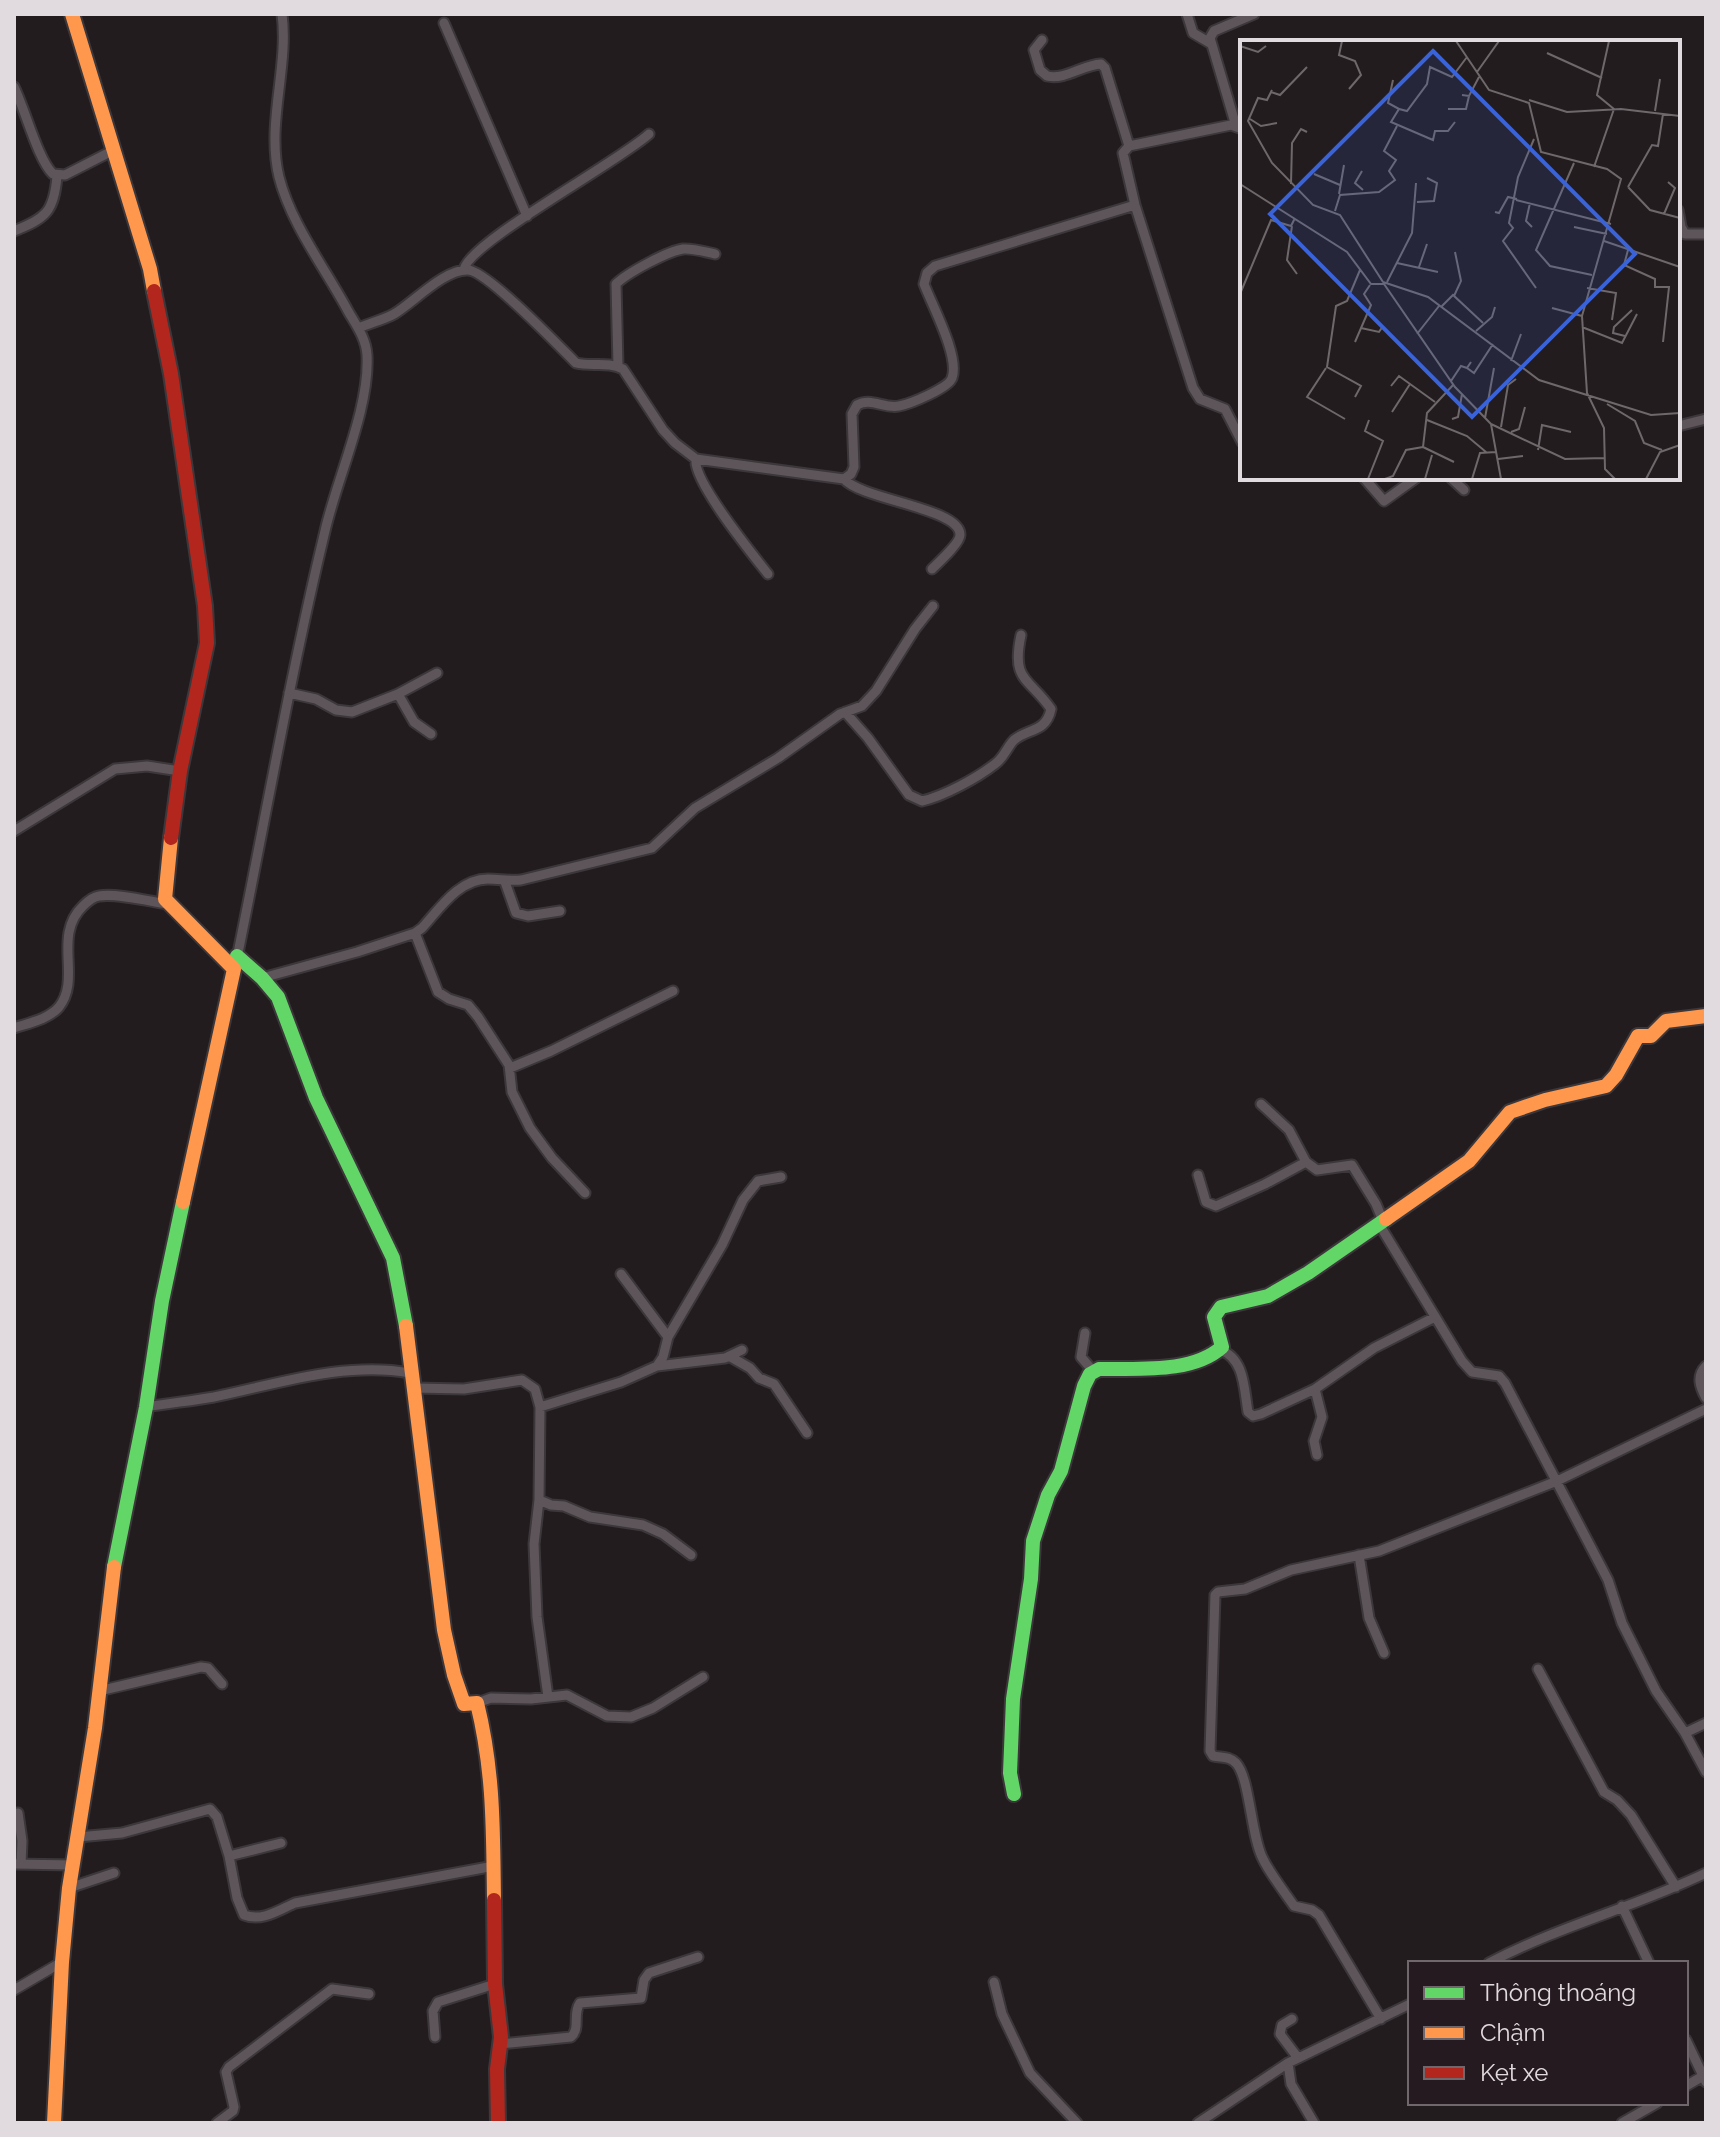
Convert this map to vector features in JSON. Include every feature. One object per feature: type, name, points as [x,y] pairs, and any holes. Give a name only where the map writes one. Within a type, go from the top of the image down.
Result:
[{"type":"street","points":[[72,14],[150,269],[162,327],[205,606],[207,643],[180,771],[165,879],[167,904]]},
{"type":"street","points":[[54,2123],[69,1888],[117,1546],[146,1407],[162,1301],[289,693],[325,530],[363,395],[367,353],[359,328],[298,223],[279,175],[277,122],[284,40],[282,14]]},
{"type":"street","points":[[1187,14],[1193,33],[1210,43]]},
{"type":"street","points":[[1240,438],[1225,409],[1200,399],[1193,388],[1135,205],[1123,153],[1129,146],[1239,128],[1210,38],[1214,31],[1254,14]]},
{"type":"street","points":[[444,23],[527,216]]},
{"type":"street","points":[[1042,40],[1034,50],[1040,70],[1047,76],[1065,75],[1095,64],[1105,68],[1129,146]]},
{"type":"street","points":[[14,87],[26,110],[44,162],[57,176]]},
{"type":"street","points":[[464,270],[464,264],[474,252],[621,157],[649,134]]},
{"type":"street","points":[[57,176],[65,175],[114,150]]},
{"type":"street","points":[[14,231],[38,221],[51,208],[57,176]]},
{"type":"street","points":[[359,328],[395,314],[433,284],[464,270],[478,273],[576,363],[618,366],[626,372],[663,430],[696,459],[844,479],[854,467],[852,414],[857,405],[868,402],[900,406],[945,387],[952,378],[953,362],[924,284],[927,273],[935,266],[1135,205]]},
{"type":"street","points":[[1680,221],[1685,234],[1706,234]]},
{"type":"street","points":[[618,366],[616,284],[675,251],[690,249],[715,254]]},
{"type":"street","points":[[1680,426],[1706,419]]},
{"type":"street","points":[[696,459],[695,464],[706,488],[768,574]]},
{"type":"street","points":[[844,479],[867,492],[945,517],[958,529],[958,541],[932,569]]},
{"type":"street","points":[[1366,480],[1384,501],[1413,480]]},
{"type":"street","points":[[1453,480],[1464,490]]},
{"type":"street","points":[[262,978],[415,933],[465,885],[485,879],[505,882],[652,848],[695,808],[756,772],[845,712],[862,706],[876,691],[933,606]]},
{"type":"street","points":[[845,712],[909,795],[922,801],[938,796],[997,763],[1016,738],[1037,729],[1049,716],[1051,709],[1030,687],[1019,669],[1017,658],[1021,635]]},
{"type":"street","points":[[289,693],[316,699],[343,712],[352,712],[398,694],[437,673]]},
{"type":"street","points":[[398,694],[414,722],[431,734]]},
{"type":"street","points":[[14,831],[115,769],[147,766],[180,771]]},
{"type":"street","points":[[505,882],[516,913],[528,916],[560,911]]},
{"type":"street","points":[[14,1028],[52,1014],[64,1000],[69,979],[67,944],[72,920],[86,904],[100,896],[167,904],[235,963],[262,978],[285,1011],[316,1098],[393,1258],[406,1322],[434,1558],[455,1683],[464,1704],[491,1698],[567,1695],[607,1716],[631,1717],[666,1701],[703,1677]]},
{"type":"street","points":[[415,933],[438,992],[469,1006],[510,1068],[512,1092],[530,1128],[552,1158],[585,1193]]},
{"type":"street","points":[[510,1068],[673,991]]},
{"type":"street","points":[[1093,1371],[1186,1362],[1214,1355],[1220,1350],[1221,1343],[1214,1323],[1217,1310],[1281,1291],[1469,1161],[1510,1112],[1545,1100],[1601,1089],[1616,1075],[1638,1036],[1651,1036],[1662,1024],[1672,1019],[1706,1016]]},
{"type":"street","points":[[1261,1104],[1289,1130],[1306,1162],[1317,1170],[1348,1164],[1355,1168],[1376,1204],[1381,1223],[1435,1317],[1472,1372],[1502,1379],[1608,1580],[1636,1653],[1706,1772]]},
{"type":"street","points":[[1198,1175],[1206,1202],[1216,1206],[1306,1162]]},
{"type":"street","points":[[657,1366],[663,1357],[668,1337],[722,1245],[748,1192],[758,1181],[781,1177]]},
{"type":"street","points":[[621,1274],[668,1337]]},
{"type":"street","points":[[1220,1350],[1238,1361],[1248,1412],[1253,1416],[1315,1389],[1374,1348],[1435,1317]]},
{"type":"street","points":[[1085,1333],[1081,1357],[1093,1371]]},
{"type":"street","points":[[540,1407],[621,1382],[657,1366],[729,1356],[742,1350]]},
{"type":"street","points":[[729,1356],[750,1368],[759,1378],[774,1384],[807,1433]]},
{"type":"street","points":[[1706,1366],[1700,1381],[1706,1398]]},
{"type":"street","points":[[146,1407],[325,1375],[386,1370],[410,1373]]},
{"type":"street","points":[[1014,1794],[1010,1773],[1012,1711],[1031,1579],[1033,1541],[1048,1495],[1061,1471],[1084,1386],[1093,1371]]},
{"type":"street","points":[[415,1388],[464,1389],[522,1380],[535,1389],[540,1407],[539,1500],[534,1544],[548,1697]]},
{"type":"street","points":[[1315,1389],[1322,1417],[1314,1441],[1317,1455]]},
{"type":"street","points":[[1381,2019],[1319,1915],[1294,1906],[1263,1860],[1250,1816],[1242,1772],[1237,1764],[1228,1757],[1213,1756],[1209,1748],[1212,1634],[1217,1593],[1245,1589],[1274,1575],[1326,1560],[1379,1551],[1557,1481],[1706,1409]]},
{"type":"street","points":[[539,1500],[590,1517],[643,1525],[663,1534],[691,1555]]},
{"type":"street","points":[[1359,1555],[1369,1618],[1384,1653]]},
{"type":"street","points":[[99,1691],[201,1667],[208,1668],[222,1684]]},
{"type":"street","points":[[1538,1669],[1604,1792],[1631,1815],[1676,1887]]},
{"type":"street","points":[[477,1703],[488,1749],[493,1801],[495,1984],[500,2044],[498,2123]]},
{"type":"street","points":[[1685,1733],[1706,1723]]},
{"type":"street","points":[[78,1837],[122,1833],[206,1808],[214,1811],[229,1856],[240,1908],[244,1915],[255,1918],[295,1903],[494,1866]]},
{"type":"street","points":[[18,1813],[22,1841],[17,1864],[74,1865]]},
{"type":"street","points":[[229,1856],[281,1843]]},
{"type":"street","points":[[69,1888],[114,1873]]},
{"type":"street","points":[[1493,1961],[1558,1930],[1706,1873]]},
{"type":"street","points":[[1622,1906],[1648,1961]]},
{"type":"street","points":[[500,2044],[571,2037],[576,2030],[575,2011],[580,2003],[641,1998],[644,1980],[649,1973],[698,1957]]},
{"type":"street","points":[[14,1990],[62,1962]]},
{"type":"street","points":[[994,1982],[1002,2014],[1030,2073],[1077,2123]]},
{"type":"street","points":[[435,2037],[433,2011],[438,2002],[495,1984]]},
{"type":"street","points":[[217,2123],[234,2107],[226,2072],[229,2067],[332,1989],[369,1994]]},
{"type":"street","points":[[1198,2123],[1288,2063],[1408,2005]]},
{"type":"street","points":[[1292,2019],[1279,2028],[1298,2058]]},
{"type":"street","points":[[1688,2044],[1705,2079]]},
{"type":"street","points":[[1288,2063],[1291,2084],[1314,2123]]},
{"type":"street","points":[[1622,2123],[1654,2105]]},
{"type":"traffic: fast","points":[[237,956],[278,997],[316,1098],[393,1258],[406,1326]]},
{"type":"traffic: fast","points":[[114,1567],[183,1202]]},
{"type":"traffic: fast","points":[[1014,1794],[1010,1773],[1013,1699],[1031,1579],[1033,1541],[1048,1495],[1061,1471],[1090,1374],[1099,1369],[1180,1366],[1210,1356],[1222,1347],[1214,1317],[1221,1307],[1268,1296],[1308,1273],[1386,1219]]},
{"type":"traffic: slow","points":[[72,14],[150,269],[154,291]]},
{"type":"traffic: slow","points":[[171,838],[165,899],[234,969],[183,1202]]},
{"type":"traffic: slow","points":[[1386,1219],[1469,1161],[1510,1112],[1545,1100],[1606,1086],[1616,1075],[1638,1036],[1651,1036],[1666,1021],[1706,1016]]},
{"type":"traffic: slow","points":[[406,1326],[444,1630],[464,1704],[477,1703],[487,1753],[492,1801],[494,1900]]},
{"type":"traffic: slow","points":[[54,2123],[69,1888],[95,1728],[114,1567]]},
{"type":"traffic: jam","points":[[154,291],[171,374],[205,606],[207,643],[180,771],[171,838]]},
{"type":"traffic: jam","points":[[494,1900],[495,1984],[501,2037],[497,2069],[498,2123]]}]
